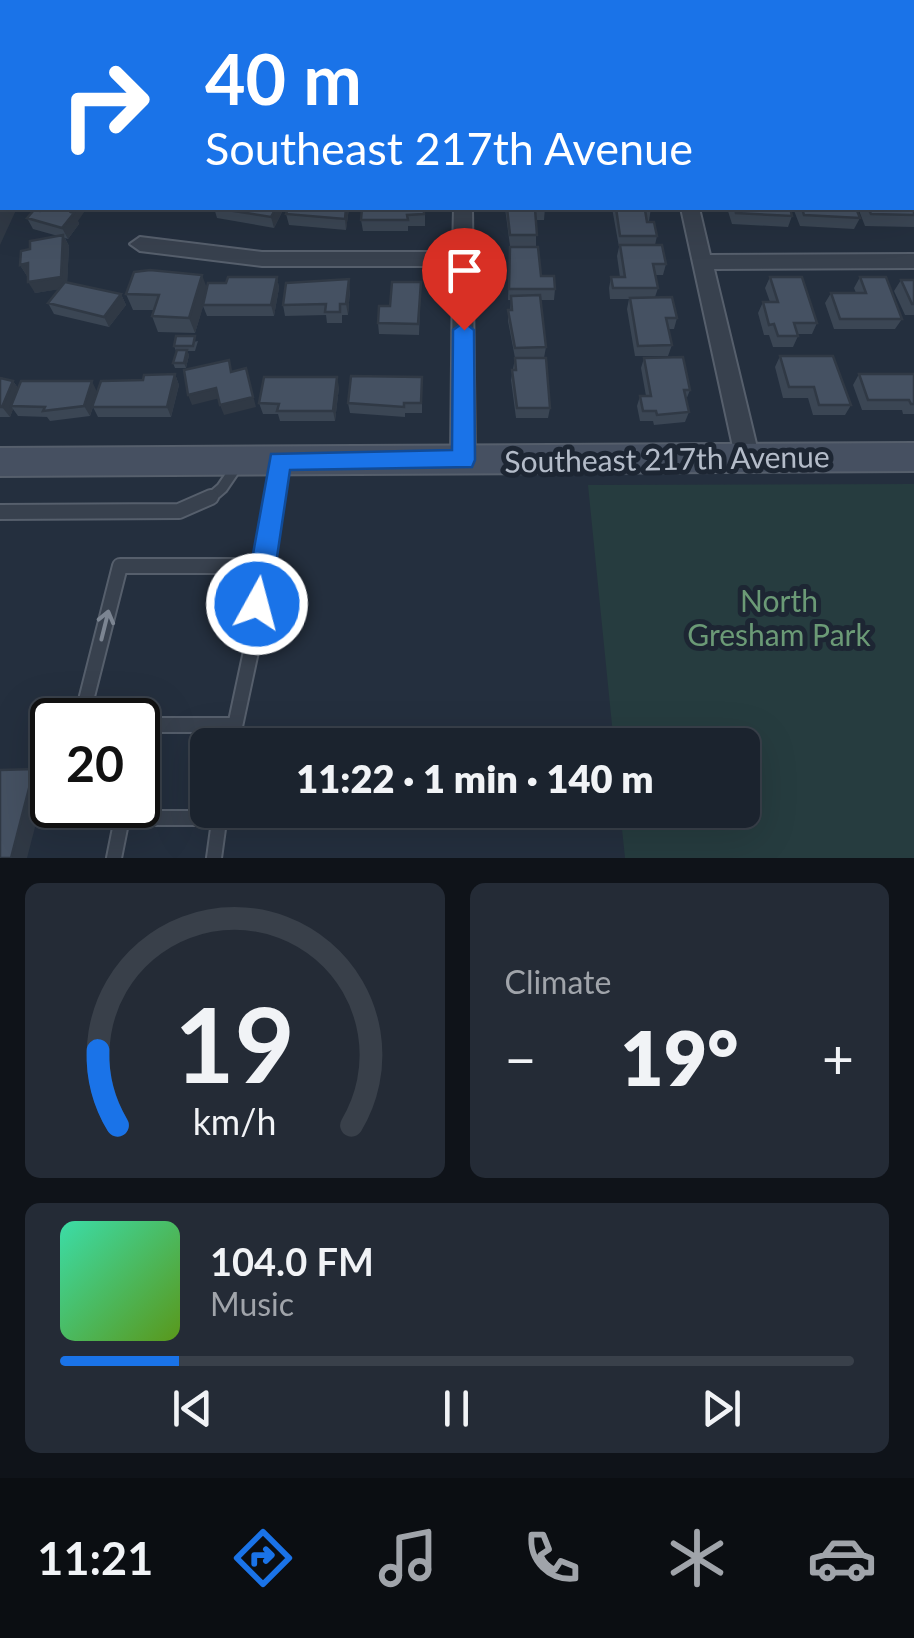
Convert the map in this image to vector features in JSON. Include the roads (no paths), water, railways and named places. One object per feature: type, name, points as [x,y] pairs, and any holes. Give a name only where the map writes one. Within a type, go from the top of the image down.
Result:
[{"type":"street","points":[[463,210],[464,460]]},
{"type":"street","points":[[690,210],[747,456]]},
{"type":"street","points":[[140,244],[178,244],[222,256],[261,259],[464,259]]},
{"type":"street","points":[[702,262],[914,261]]},
{"type":"street","name":"Southeast 217th Avenue","points":[[0,462],[914,457]]},
{"type":"lane","points":[[235,728],[253,642],[261,566],[280,460]]},
{"type":"lane","points":[[0,512],[179,511],[202,505],[217,495],[227,486],[240,461]]},
{"type":"lane","points":[[87,698],[120,566],[261,566]]},
{"type":"lane","points":[[160,726],[235,725]]},
{"type":"lane","points":[[114,858],[122,818],[190,815]]},
{"type":"lane","points":[[214,858],[218,828]]},
{"type":"park label","name":"North Gresham Park","points":[[779,617]]}]
